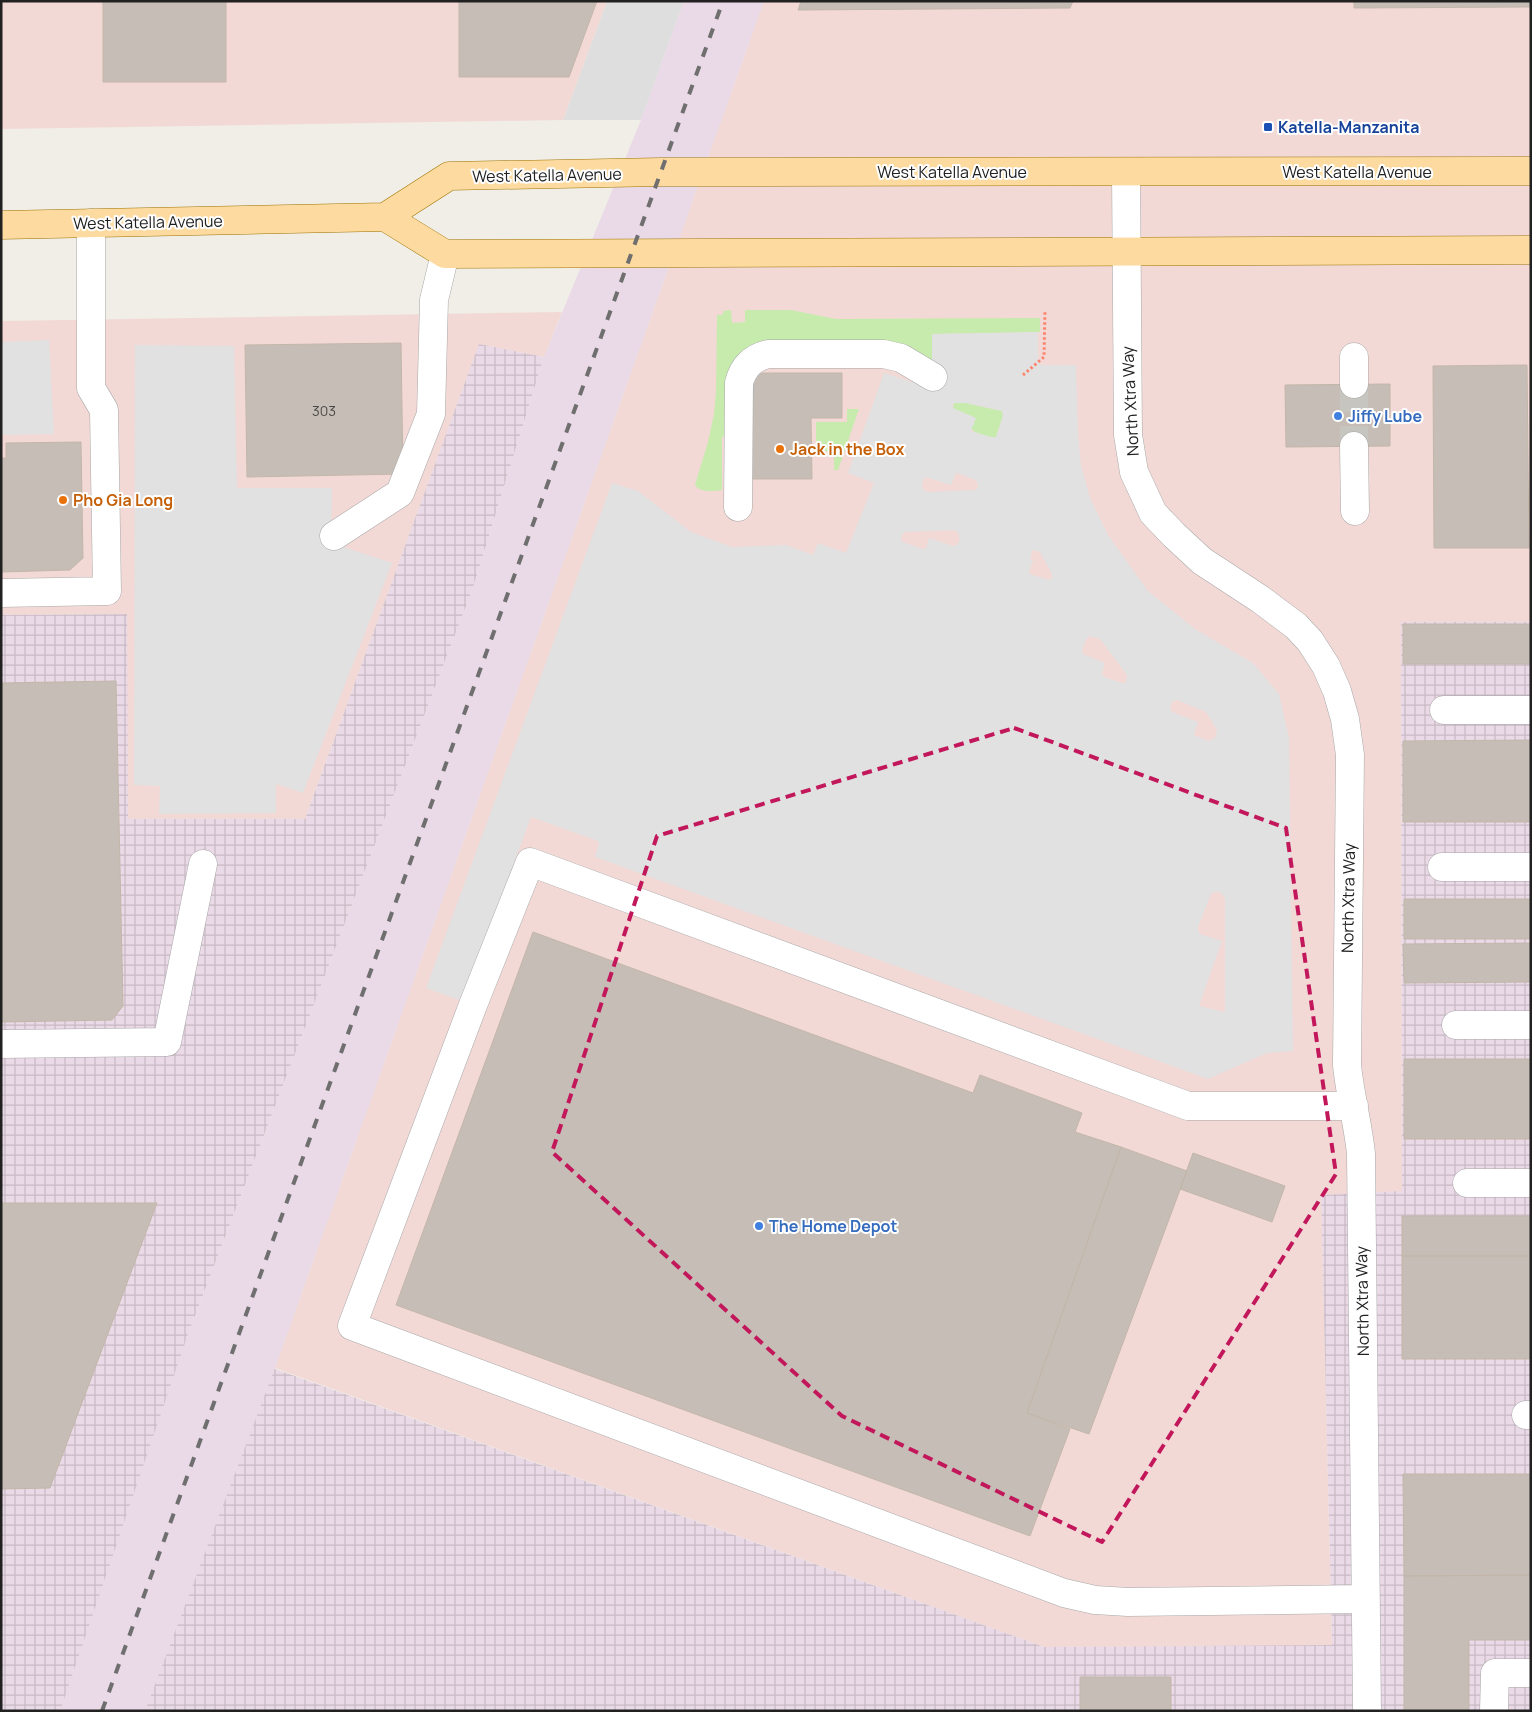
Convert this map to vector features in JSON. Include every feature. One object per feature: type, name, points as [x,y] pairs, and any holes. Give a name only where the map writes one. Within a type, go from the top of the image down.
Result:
[{"type":"main road","name":"West Katella Avenue","points":[[1,224],[385,217],[449,176],[661,172],[1531,171]]},
{"type":"main road","points":[[385,217],[445,254],[1531,250]]},
{"type":"street","name":"North Xtra Way","points":[[1126,172],[1128,435],[1134,472],[1153,512],[1174,535],[1202,561],[1260,599],[1296,626],[1310,641],[1326,666],[1337,691],[1345,719],[1350,755],[1347,1065],[1361,1154],[1367,1711]]},
{"type":"street","points":[[1,593],[107,591],[104,410],[91,388],[91,223]]},
{"type":"street","points":[[334,536],[400,493],[431,414],[434,300],[445,254]]},
{"type":"street","points":[[738,507],[739,383],[742,371],[758,356],[768,354],[884,354],[901,358],[914,364],[933,377]]},
{"type":"street","points":[[1354,357],[1354,384]]},
{"type":"street","points":[[1354,446],[1355,511]]},
{"type":"street","points":[[1444,710],[1531,710]]},
{"type":"street","points":[[1354,1106],[1188,1106],[530,862],[473,1004],[352,1326],[1064,1593],[1096,1600],[1128,1602],[1365,1599]]},
{"type":"street","points":[[1,1044],[168,1042],[203,864]]},
{"type":"street","points":[[1442,867],[1531,867]]},
{"type":"street","points":[[1456,1025],[1531,1025]]},
{"type":"street","points":[[1467,1183],[1531,1183]]},
{"type":"street","points":[[1494,1711],[1495,1673],[1531,1673]]},
{"type":"path","points":[[1023,375],[1044,357],[1045,310]]},
{"type":"highlighted area","points":[[1014,728],[1286,828],[1336,1174],[1102,1542],[842,1416],[552,1152],[657,836]]},
{"type":"shaded area","points":[[1,1],[607,1],[563,120],[1,129]]},
{"type":"shaded area","points":[[607,1],[684,1],[641,120],[563,120]]},
{"type":"shaded area","points":[[684,1],[764,1],[275,1368],[145,1711],[60,1711],[187,1337],[473,588],[544,357],[641,120]]},
{"type":"shaded area","points":[[764,1],[1531,1],[1531,622],[1401,623],[1402,1192],[1321,1195],[1332,1646],[1044,1647],[275,1368]]},
{"type":"shaded area","points":[[562,312],[544,357],[479,345],[305,819],[127,819],[127,614],[1,615],[1,321]]},
{"type":"shaded area","points":[[1038,332],[1038,361],[1041,365],[1076,365],[1081,466],[1090,498],[1108,535],[1148,591],[1195,629],[1253,663],[1279,694],[1289,738],[1293,1051],[1267,1053],[1208,1079],[595,857],[599,844],[598,841],[531,817],[462,1001],[426,988],[612,483],[638,491],[691,532],[732,547],[786,545],[813,555],[818,543],[846,553],[874,483],[848,473],[884,373],[912,382],[932,361],[932,334]],"holes":[[[954,403],[966,403],[1002,411],[1003,416],[996,437],[971,431],[976,418],[953,408],[952,405]],[[957,473],[976,480],[978,488],[975,490],[928,492],[922,487],[923,480],[926,477],[951,485]],[[954,530],[958,532],[960,540],[957,545],[953,546],[929,538],[926,548],[923,549],[903,542],[901,539],[905,532]],[[1032,551],[1040,552],[1052,574],[1052,578],[1049,580],[1030,574],[1033,560],[1030,559]],[[1089,636],[1100,639],[1127,675],[1126,683],[1104,677],[1102,673],[1105,663],[1083,654],[1082,650]],[[1177,700],[1206,712],[1217,730],[1215,738],[1208,741],[1194,735],[1198,722],[1172,712],[1170,707],[1173,701]],[[1220,892],[1225,898],[1224,1012],[1200,1006],[1222,941],[1200,934],[1198,927],[1211,894]]]},
{"type":"shaded area","points":[[49,340],[54,434],[1,435],[1,342]]},
{"type":"shaded area","points":[[479,344],[544,357],[473,588],[187,1337],[1044,1647],[1332,1645],[1321,1195],[1402,1191],[1401,622],[1531,622],[1531,1711],[1,1711],[1,615],[127,614],[128,819],[305,819]]},
{"type":"shaded area","points":[[135,345],[234,346],[237,488],[332,488],[331,543],[392,563],[303,793],[276,784],[276,813],[159,814],[160,786],[134,785]]},
{"type":"green space","points":[[731,310],[732,323],[745,322],[745,310],[791,310],[836,319],[1040,318],[1040,332],[932,334],[933,358],[931,361],[752,346],[733,426],[722,438],[722,490],[711,491],[697,488],[695,485],[714,414],[717,315],[723,315],[723,311]]},
{"type":"green space","points":[[954,403],[966,403],[1002,411],[1003,416],[996,437],[982,435],[971,428],[953,408]]},
{"type":"green space","points":[[847,409],[859,409],[838,470],[834,470],[834,451],[816,451],[816,422],[847,422]]},
{"type":"building","points":[[103,1],[226,1],[226,82],[103,82]]},
{"type":"building","points":[[459,1],[597,1],[569,77],[459,77]]},
{"type":"building","points":[[801,1],[1073,1],[1070,8],[798,10]]},
{"type":"building","points":[[1354,1],[1531,1],[1531,7],[1354,8]]},
{"type":"building","points":[[401,343],[403,474],[247,477],[245,345]]},
{"type":"building","points":[[1527,365],[1529,548],[1434,548],[1433,366]]},
{"type":"building","name":"Jack in the Box","points":[[748,373],[842,373],[842,418],[811,418],[812,479],[749,479]]},
{"type":"building","name":"Jiffy Lube","points":[[1390,384],[1390,446],[1286,447],[1285,385]]},
{"type":"building","points":[[81,442],[83,558],[70,570],[1,572],[1,458],[6,458],[6,443]]},
{"type":"building","points":[[1403,624],[1531,624],[1531,664],[1403,664]]},
{"type":"building","points":[[116,681],[123,1006],[112,1020],[1,1022],[1,683]]},
{"type":"building","points":[[1531,740],[1531,822],[1403,822],[1403,741]]},
{"type":"building","points":[[1404,899],[1531,899],[1531,939],[1404,939]]},
{"type":"building","name":"The Home Depot","points":[[533,932],[973,1093],[980,1075],[1082,1113],[1075,1132],[1121,1147],[1027,1413],[1070,1429],[1030,1536],[396,1305]]},
{"type":"building","points":[[1531,943],[1531,982],[1404,983],[1403,944]]},
{"type":"building","points":[[1404,1059],[1531,1059],[1531,1139],[1404,1139]]},
{"type":"building","points":[[1121,1147],[1187,1171],[1089,1434],[1027,1413]]},
{"type":"building","points":[[1193,1153],[1285,1186],[1272,1222],[1180,1189]]},
{"type":"building","points":[[1,1203],[157,1203],[50,1488],[1,1489]]},
{"type":"building","points":[[1402,1216],[1531,1216],[1531,1256],[1402,1256]]},
{"type":"building","points":[[1402,1256],[1531,1256],[1531,1359],[1402,1359]]},
{"type":"building","points":[[1403,1474],[1531,1474],[1531,1575],[1404,1576]]},
{"type":"building","points":[[1531,1575],[1531,1640],[1469,1640],[1469,1711],[1404,1711],[1404,1576]]},
{"type":"building","points":[[1080,1677],[1171,1677],[1171,1711],[1080,1711]]},
{"type":"tunnel","points":[[1354,384],[1354,446]]},
{"type":"railway","points":[[102,1711],[723,1]]},
{"type":"place","name":"Katella-Manzanita","points":[[1268,127]]},
{"type":"place","name":"Jiffy Lube","points":[[1338,416]]},
{"type":"place","name":"Jack in the Box","points":[[780,449]]},
{"type":"place","name":"Pho Gia Long","points":[[63,500]]},
{"type":"place","name":"The Home Depot","points":[[759,1226]]}]
